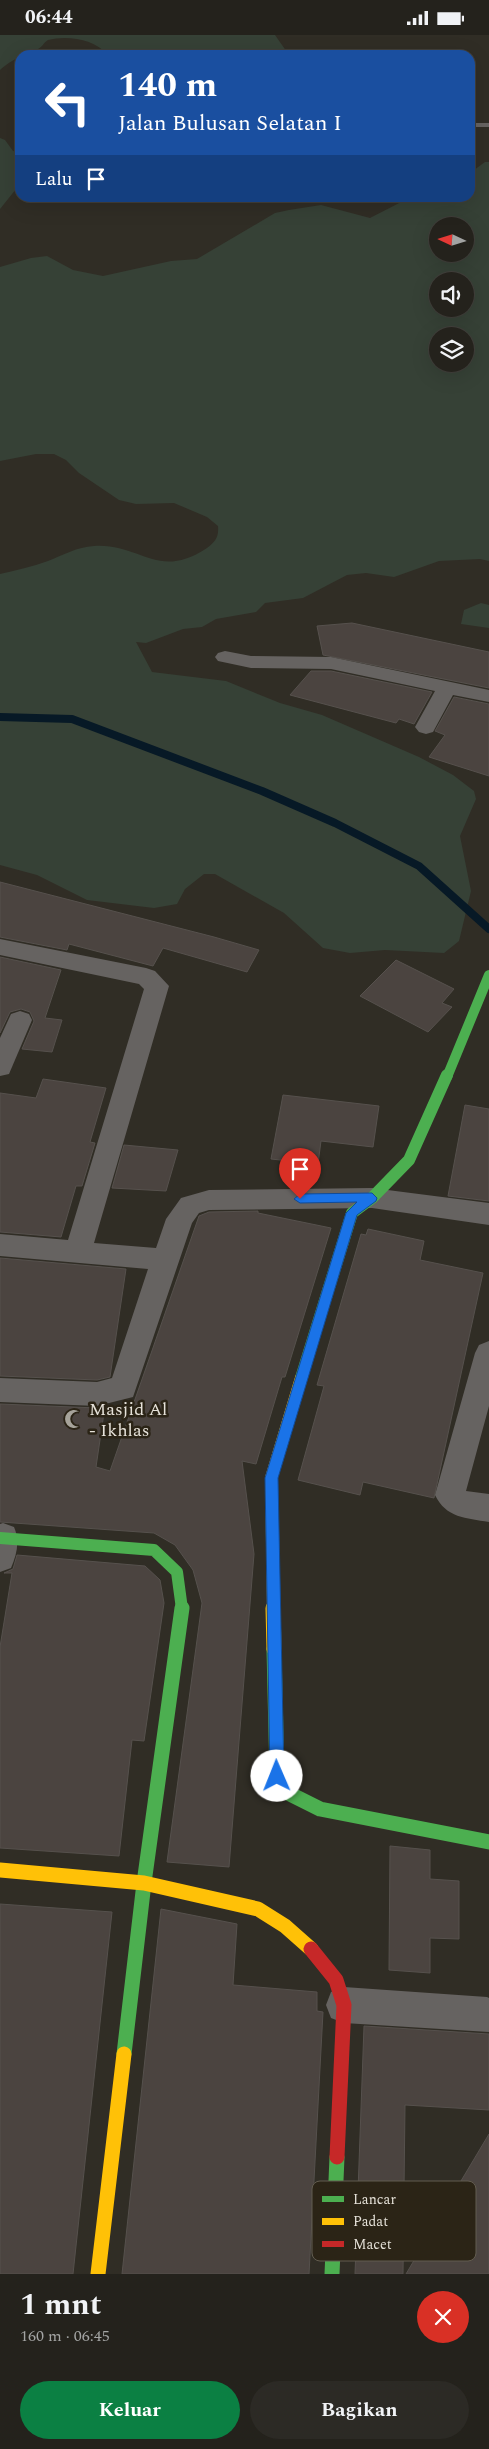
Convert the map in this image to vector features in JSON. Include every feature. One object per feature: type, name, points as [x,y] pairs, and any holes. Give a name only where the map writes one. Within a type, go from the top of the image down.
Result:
[{"type":"street","points":[[225,657],[251,662],[331,663],[489,696]]},
{"type":"street","points":[[426,727],[447,687]]},
{"type":"street","points":[[0,947],[146,977],[157,986],[78,1252]]},
{"type":"street","points":[[489,975],[424,1133],[409,1160],[372,1198],[352,1213],[272,1478],[277,1776],[290,1794],[320,1809],[489,1842]]},
{"type":"street","points":[[0,1067],[20,1020]]},
{"type":"street","points":[[0,1390],[97,1394],[123,1388],[180,1219],[190,1205],[209,1200],[372,1198],[489,1214]]},
{"type":"street","points":[[0,1245],[165,1260]]},
{"type":"street","points":[[489,1353],[450,1495],[458,1503],[489,1509]]},
{"type":"street","points":[[1,1545],[154,1551],[177,1572],[183,1603],[144,1883],[98,2274]]},
{"type":"street","points":[[0,1869],[144,1883],[258,1909],[285,1926],[317,1954],[336,1980],[344,2005],[336,2181]]},
{"type":"street","points":[[344,2005],[487,2015]]},
{"type":"street","points":[[332,2274],[333,2261]]},
{"type":"lane","points":[[475,125],[489,125]]},
{"type":"green space","points":[[0,35],[275,35],[286,50],[102,50],[88,42],[64,38],[48,40],[36,50],[15,50],[15,59],[0,70]]},
{"type":"green space","points":[[0,138],[5,140],[15,151],[15,190],[0,209]]},
{"type":"green space","points":[[485,162],[489,162],[489,561],[480,559],[439,561],[394,577],[366,573],[347,575],[303,598],[265,603],[256,612],[216,619],[202,627],[183,629],[146,643],[136,642],[152,672],[226,681],[280,703],[322,715],[419,757],[453,775],[474,791],[476,799],[460,836],[471,891],[459,941],[444,953],[385,950],[350,953],[323,948],[284,913],[215,874],[204,874],[185,889],[177,904],[154,908],[87,900],[37,875],[0,865],[0,574],[94,546],[124,550],[162,561],[175,561],[190,557],[212,544],[218,533],[218,526],[207,517],[174,503],[136,504],[119,500],[79,473],[66,460],[54,454],[36,454],[0,461],[0,267],[31,258],[47,256],[73,270],[103,276],[171,261],[197,259],[275,213],[321,205],[370,218],[401,202],[475,202],[475,169]]},
{"type":"green space","points":[[481,603],[489,605],[489,628],[461,624],[464,610]]},
{"type":"building","points":[[352,623],[489,652],[489,688],[323,655],[317,626]]},
{"type":"building","points":[[311,671],[331,671],[432,692],[414,724],[399,719],[396,723],[290,695]]},
{"type":"building","points":[[454,697],[489,704],[489,776],[429,757],[445,735],[435,731]]},
{"type":"building","points":[[0,882],[259,950],[247,972],[163,948],[153,966],[69,944],[67,950],[0,937]]},
{"type":"building","points":[[0,957],[61,970],[45,1018],[62,1020],[52,1052],[22,1049],[34,1021],[30,1012],[21,1009],[10,1012],[0,1033]]},
{"type":"building","points":[[396,960],[454,989],[442,1003],[452,1007],[428,1032],[360,996]]},
{"type":"building","points":[[43,1079],[106,1088],[90,1142],[95,1143],[82,1186],[76,1186],[61,1237],[0,1232],[0,1093],[36,1098]]},
{"type":"building","points":[[283,1095],[379,1106],[373,1147],[321,1141],[318,1164],[271,1159]]},
{"type":"building","points":[[465,1105],[489,1109],[489,1201],[448,1196]]},
{"type":"building","points":[[124,1145],[178,1150],[166,1191],[112,1188]]},
{"type":"building","points":[[258,1211],[258,1213],[331,1228],[285,1377],[282,1377],[256,1464],[242,1461],[254,1554],[229,1867],[167,1862],[202,1603],[193,1570],[175,1545],[154,1533],[0,1522],[0,1404],[97,1408],[105,1406],[96,1467],[110,1471],[199,1216],[209,1212]]},
{"type":"building","points":[[368,1229],[424,1241],[420,1260],[483,1273],[434,1498],[363,1482],[360,1495],[298,1480],[324,1386],[317,1385],[361,1234],[366,1235]]},
{"type":"building","points":[[0,1258],[126,1269],[110,1377],[97,1380],[0,1376]]},
{"type":"building","points":[[17,1555],[145,1566],[160,1580],[164,1603],[144,1741],[132,1740],[119,1856],[0,1848],[0,1647],[12,1573],[4,1573],[13,1569]]},
{"type":"building","points":[[390,1846],[430,1850],[430,1879],[459,1881],[459,1939],[430,1938],[430,1973],[389,1970]]},
{"type":"building","points":[[0,1904],[112,1912],[73,2274],[0,2274]]},
{"type":"building","points":[[161,1909],[237,1924],[233,1985],[317,1992],[317,2011],[323,2012],[314,2181],[312,2181],[309,2274],[122,2274]]},
{"type":"building","points":[[364,2026],[489,2034],[489,2110],[405,2105],[404,2181],[358,2181]]},
{"type":"building","points":[[489,2134],[489,2274],[406,2274],[414,2261],[476,2261],[476,2181],[461,2181]]},
{"type":"building","points":[[355,2261],[403,2261],[403,2274],[355,2274]]},
{"type":"waterway","points":[[0,717],[72,719],[262,791],[335,823],[419,866],[489,929]]},
{"type":"traffic: fast","points":[[301,1378],[352,1213],[372,1198],[409,1160],[423,1133],[489,975]]},
{"type":"traffic: fast","points":[[0,1538],[154,1550],[177,1572],[183,1603],[144,1883],[124,2054]]},
{"type":"traffic: fast","points":[[274,1649],[277,1776],[290,1794],[320,1809],[489,1842]]},
{"type":"traffic: fast","points":[[336,2181],[337,2157]]},
{"type":"traffic: fast","points":[[332,2274],[333,2261]]},
{"type":"traffic: slow","points":[[274,1649],[271,1478],[301,1378]]},
{"type":"traffic: slow","points":[[0,1870],[144,1883],[258,1909],[285,1926],[311,1949]]},
{"type":"traffic: slow","points":[[98,2274],[124,2054]]},
{"type":"traffic: jam","points":[[311,1949],[336,1980],[344,2005],[337,2157]]},
{"type":"place","name":"Masjid Al - Ikhlas","points":[[74,1419]]},
{"type":"route","points":[[277,1776],[272,1478],[352,1213],[372,1198],[300,1199]]}]
